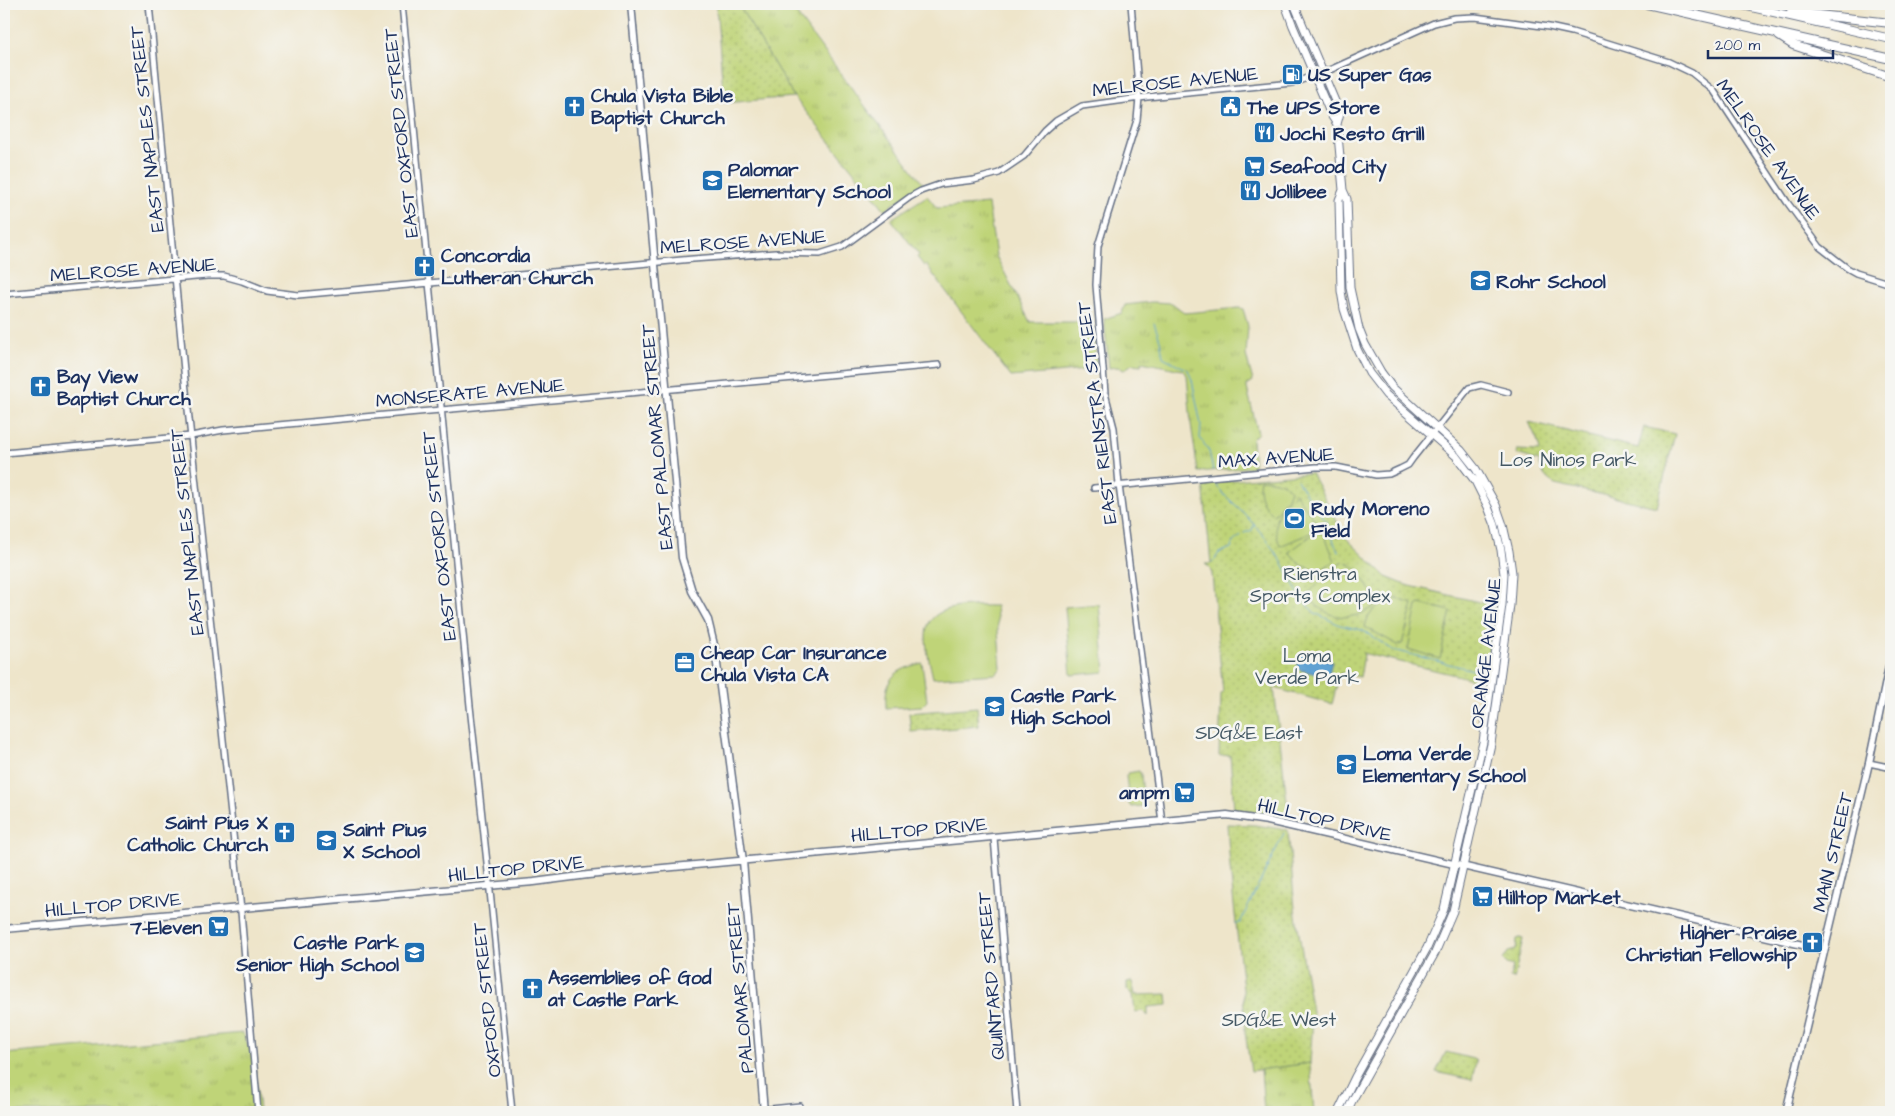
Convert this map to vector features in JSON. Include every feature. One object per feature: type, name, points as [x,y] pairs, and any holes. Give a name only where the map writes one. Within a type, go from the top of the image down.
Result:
[{"type":"highway","points":[[1647,4],[1891,59]]},
{"type":"highway","points":[[1738,4],[1891,40]]},
{"type":"highway","points":[[1756,8],[1891,23]]},
{"type":"highway","points":[[1773,32],[1793,45],[1891,77]]},
{"type":"main road","name":"EAST PALOMAR STREET","points":[[631,4],[682,558],[688,583],[708,620],[713,634],[743,861]]},
{"type":"main road","name":"ORANGE AVENUE","points":[[1285,4],[1331,115],[1337,124]]},
{"type":"main road","name":"ORANGE AVENUE","points":[[1294,4],[1340,114],[1337,124],[1343,190],[1347,199],[1350,288],[1359,329],[1380,372],[1392,387],[1461,450],[1487,486],[1503,525],[1510,551],[1512,573],[1510,605],[1491,744],[1453,911],[1444,936],[1347,1112]]},
{"type":"main road","name":"ORANGE AVENUE","points":[[1338,1112],[1355,1077],[1435,934],[1444,909],[1483,742],[1502,605],[1504,574],[1495,525],[1480,490],[1456,456],[1432,433],[1386,395],[1369,373],[1357,349],[1344,310],[1342,291],[1338,200],[1343,190]]},
{"type":"main road","points":[[1340,250],[1349,250]]},
{"type":"main road","name":"MAIN STREET","points":[[1786,1112],[1869,763],[1891,656]]},
{"type":"main road","name":"HILLTOP DRIVE","points":[[4,929],[534,882],[588,875],[1227,815],[1257,818],[1824,950]]},
{"type":"main road","name":"PALOMAR STREET","points":[[743,861],[764,1111]]},
{"type":"main road","points":[[1355,1077],[1363,1082]]},
{"type":"street","name":"EAST NAPLES STREET","points":[[149,4],[258,1112]]},
{"type":"street","name":"EAST OXFORD STREET","points":[[402,4],[470,706],[490,885]]},
{"type":"street","name":"EAST RIENSTRA STREET","points":[[1131,4],[1139,98],[1137,120],[1102,231],[1096,260],[1096,285],[1105,393],[1114,428],[1118,485],[1162,822]]},
{"type":"street","name":"MELROSE AVENUE","points":[[4,294],[176,278],[224,276],[267,291],[298,295],[655,262],[775,253],[820,254],[842,247],[921,191],[941,184],[980,179],[999,173],[1024,156],[1045,131],[1072,110],[1091,104],[1139,98],[1292,84],[1323,73],[1434,23],[1470,16],[1557,28],[1674,64],[1692,73],[1714,91],[1787,202],[1820,247],[1846,268],[1891,284]]},
{"type":"street","name":"MONSERATE AVENUE","points":[[4,453],[191,436],[222,430],[939,365]]},
{"type":"street","name":"MAX AVENUE","points":[[1094,488],[1328,466],[1384,475],[1408,465],[1469,388],[1481,385],[1508,392]]},
{"type":"street","points":[[1869,763],[1888,767],[1891,761]]},
{"type":"street","name":"QUINTARD STREET","points":[[994,838],[1018,1112]]},
{"type":"street","name":"OXFORD STREET","points":[[490,885],[512,1112]]},
{"type":"street","points":[[741,1112],[800,1106]]},
{"type":"green space","points":[[716,4],[738,4],[794,97],[724,103]]},
{"type":"green space","points":[[738,4],[789,4],[923,184],[885,210],[794,97]]},
{"type":"green space","points":[[927,196],[937,208],[988,204],[996,256],[1030,322],[1093,322],[1097,369],[1011,377],[926,265],[924,266],[917,257],[919,255],[891,219]]},
{"type":"green space","points":[[1152,302],[1172,303],[1185,313],[1243,309],[1248,326],[1246,355],[1253,381],[1247,385],[1247,388],[1258,433],[1252,439],[1254,467],[1198,472],[1191,424],[1187,375],[1182,370],[1142,362],[1141,365],[1132,364],[1124,370],[1118,367],[1109,368],[1104,319],[1122,313],[1125,305]]},
{"type":"green space","name":"Los Ninos Park","points":[[1529,422],[1638,448],[1644,427],[1675,434],[1657,507],[1551,482],[1544,475],[1539,461],[1517,454],[1517,450],[1540,451]]},
{"type":"green space","points":[[1311,473],[1346,538],[1386,577],[1406,585],[1492,605],[1495,611],[1485,682],[1362,653],[1364,655],[1360,677],[1340,673],[1332,704],[1274,688],[1289,819],[1234,809],[1230,755],[1219,756],[1221,693],[1223,693],[1212,574],[1209,567],[1205,564],[1211,564],[1203,483]]},
{"type":"green space","points":[[1260,479],[1280,482],[1290,490],[1274,515],[1261,499],[1259,490]]},
{"type":"green space","name":"Rudy Moreno Field","points":[[1295,493],[1317,523],[1315,531],[1280,546],[1276,530],[1277,517],[1283,505]]},
{"type":"green space","points":[[1316,532],[1324,534],[1335,561],[1318,571],[1301,565],[1289,552]]},
{"type":"green space","name":"Rienstra Sports Complex","points":[[1344,562],[1355,568],[1378,604],[1359,615],[1349,617],[1331,614],[1322,610],[1307,595],[1332,569]]},
{"type":"green space","points":[[1396,599],[1413,604],[1402,644],[1398,645],[1365,627],[1369,616],[1376,608],[1385,602]]},
{"type":"green space","points":[[1099,604],[1105,672],[1071,675],[1065,607]]},
{"type":"green space","points":[[1420,604],[1451,611],[1440,659],[1408,649],[1417,606]]},
{"type":"green space","points":[[996,606],[1001,668],[996,674],[933,678],[927,652],[926,636],[928,625],[934,617],[952,608]]},
{"type":"green space","points":[[922,663],[927,701],[922,706],[886,708],[887,689],[893,676],[898,672]]},
{"type":"green space","points":[[977,707],[979,726],[911,732],[909,713]]},
{"type":"green space","points":[[1139,771],[1144,803],[1142,806],[1131,807],[1126,776],[1128,773]]},
{"type":"green space","name":"SDG&E West","points":[[1227,824],[1255,825],[1288,830],[1295,909],[1313,1018],[1310,1063],[1251,1071],[1245,1032],[1243,989]]},
{"type":"green space","points":[[1517,939],[1523,939],[1514,979],[1510,978],[1513,966],[1503,960],[1508,952],[1516,950]]},
{"type":"green space","points":[[1132,981],[1135,995],[1167,994],[1168,1005],[1148,1007],[1148,1016],[1143,1011],[1135,1012],[1133,995],[1127,990],[1127,982]]},
{"type":"green space","points":[[243,1033],[254,1059],[259,1112],[4,1112],[4,1054]]},
{"type":"green space","points":[[1446,1052],[1476,1061],[1472,1080],[1436,1072]]},
{"type":"green space","points":[[1310,1063],[1314,1112],[1264,1112],[1261,1069]]},
{"type":"water","points":[[1300,654],[1332,661],[1328,677],[1297,669]]},
{"type":"waterway","points":[[1154,323],[1163,357],[1188,370],[1192,380],[1201,425],[1200,438],[1209,451],[1213,470]]},
{"type":"waterway","points":[[1297,480],[1313,505],[1327,522],[1339,552]]},
{"type":"waterway","points":[[1214,481],[1222,493],[1240,509],[1264,536],[1284,565],[1301,599],[1315,613],[1340,625],[1362,630],[1393,650],[1485,673]]},
{"type":"waterway","points":[[1244,533],[1252,530],[1254,524]]},
{"type":"waterway","points":[[1212,563],[1219,553],[1231,548],[1233,542],[1241,536]]},
{"type":"waterway","points":[[1236,923],[1240,923],[1284,833]]},
{"type":"place","name":"US Super Gas","points":[[1292,74]]},
{"type":"place","name":"Chula Vista Bible Baptist Church","points":[[575,106]]},
{"type":"place","name":"The UPS Store","points":[[1231,107]]},
{"type":"place","name":"Jochi Resto Grill","points":[[1264,133]]},
{"type":"place","name":"Seafood City","points":[[1254,166]]},
{"type":"place","name":"Palomar Elementary School","points":[[712,180]]},
{"type":"place","name":"Jollibee","points":[[1250,191]]},
{"type":"place","name":"Concordia Lutheran Church","points":[[425,266]]},
{"type":"place","name":"Rohr School","points":[[1480,281]]},
{"type":"place","name":"Bay View Baptist Church","points":[[41,387]]},
{"type":"place","name":"Rudy Moreno Field","points":[[1295,519]]},
{"type":"place","name":"Cheap Car Insurance Chula Vista CA","points":[[685,663]]},
{"type":"place","name":"Castle Park High School","points":[[995,706]]},
{"type":"place","name":"Loma Verde Elementary School","points":[[1347,764]]},
{"type":"place","name":"ampm","points":[[1185,792]]},
{"type":"place","name":"Saint Pius X Catholic Church","points":[[284,833]]},
{"type":"place","name":"Saint Pius X School","points":[[327,840]]},
{"type":"place","name":"Hilltop Market","points":[[1482,897]]},
{"type":"place","name":"7-Eleven","points":[[218,927]]},
{"type":"place","name":"Higher Praise Christian Fellowship","points":[[1813,943]]},
{"type":"place","name":"Castle Park Senior High School","points":[[415,953]]},
{"type":"place","name":"Assemblies of God at Castle Park","points":[[532,988]]},
{"type":"park label","name":"Loma Verde Park","points":[[1307,666]]},
{"type":"park label","name":"SDG&E East","points":[[1249,732]]}]
